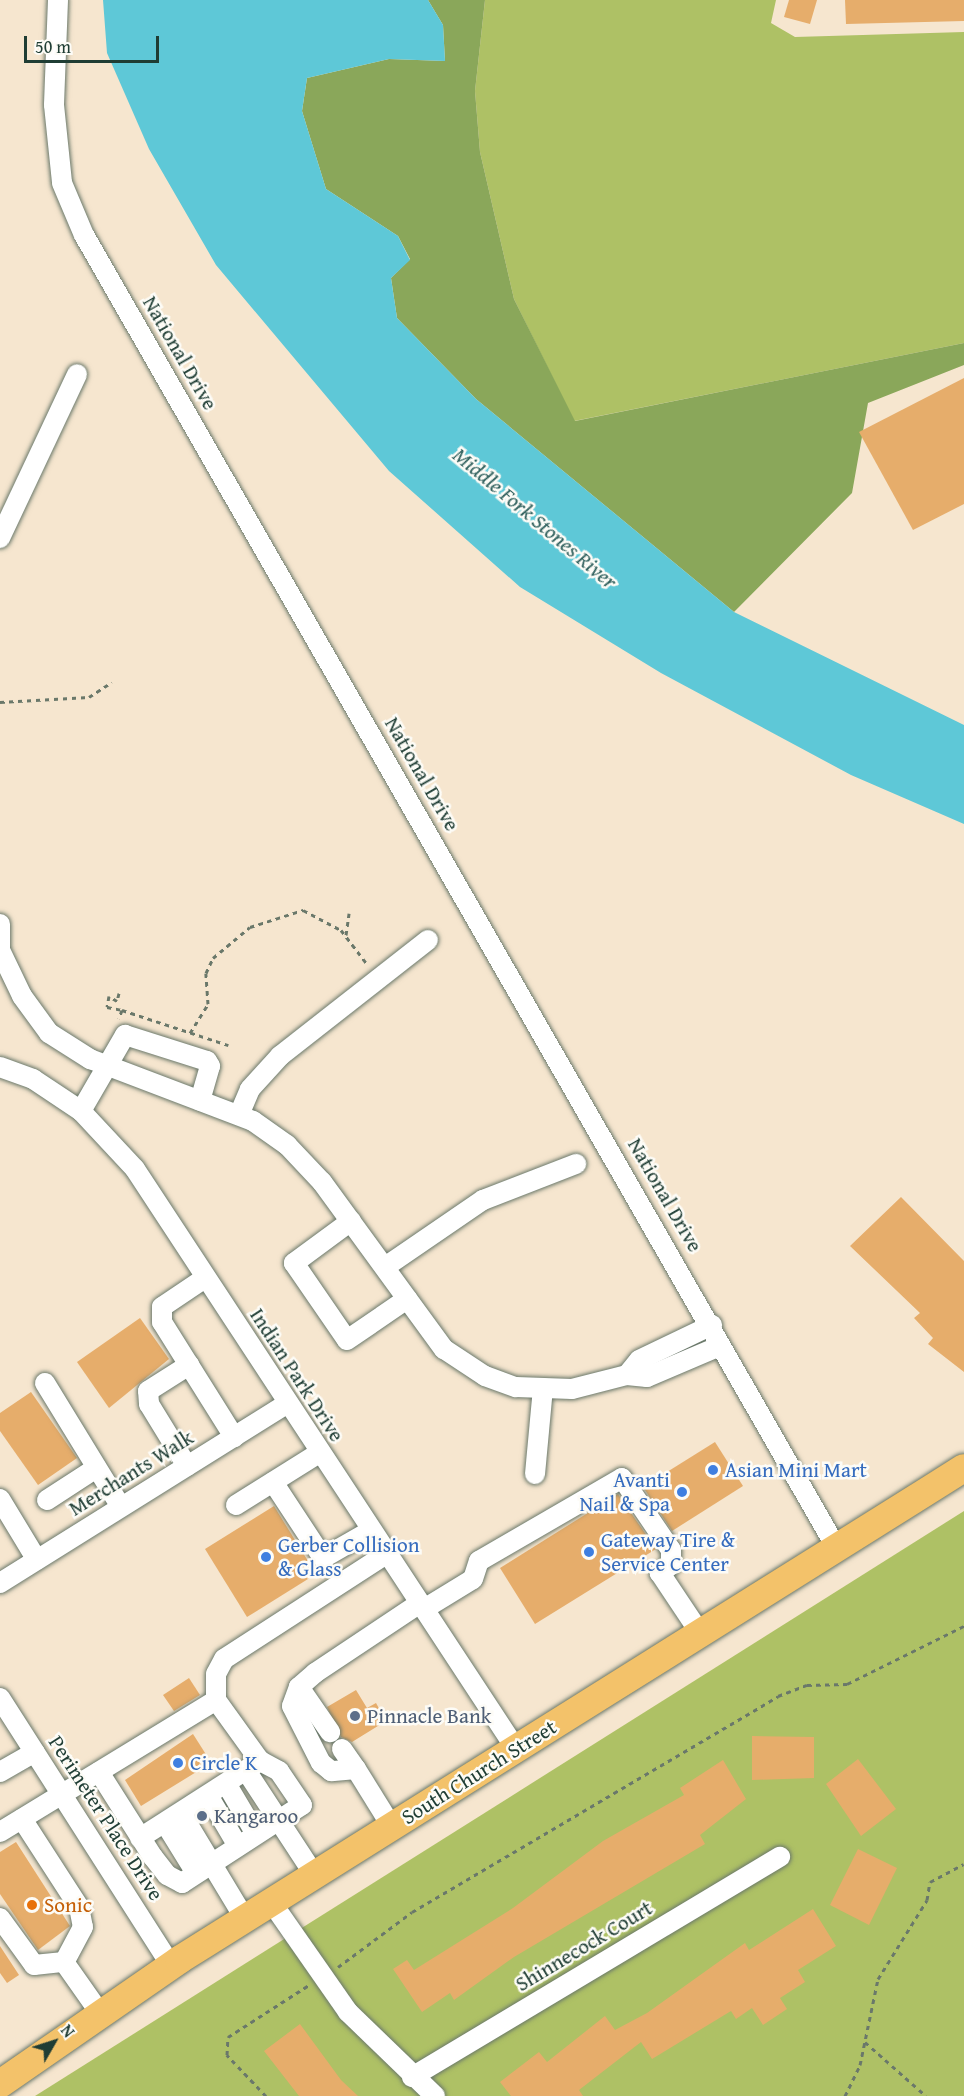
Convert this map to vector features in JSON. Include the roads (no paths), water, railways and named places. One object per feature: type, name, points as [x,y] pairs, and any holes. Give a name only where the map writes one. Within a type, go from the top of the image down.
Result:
[{"type":"highway","name":"South Church Street","points":[[0,2085],[171,1965],[964,1468]]},
{"type":"street","name":"National Drive","points":[[58,0],[54,105],[62,183],[84,235],[712,1325],[720,1346],[836,1547]]},
{"type":"street","points":[[0,538],[77,374]]},
{"type":"street","points":[[0,924],[0,950],[22,996],[49,1033],[108,1066],[239,1115],[287,1145],[351,1221],[444,1349],[485,1376],[516,1388],[572,1389],[627,1374],[647,1377],[720,1346]]},
{"type":"street","points":[[239,1115],[250,1089],[280,1056],[379,981],[428,940]]},
{"type":"street","points":[[81,1111],[125,1035],[207,1061],[210,1065],[200,1101]]},
{"type":"street","name":"Indian Park Drive","points":[[0,1067],[33,1079],[81,1111],[135,1169],[286,1404],[516,1749]]},
{"type":"street","points":[[385,1267],[483,1200],[576,1164]]},
{"type":"street","points":[[351,1221],[294,1263],[347,1340],[407,1299]]},
{"type":"street","points":[[205,1278],[162,1307],[162,1322],[234,1437]]},
{"type":"street","points":[[627,1374],[639,1360],[712,1325]]},
{"type":"street","points":[[187,1466],[149,1404],[148,1392],[189,1365]]},
{"type":"street","points":[[45,1383],[121,1507]]},
{"type":"street","points":[[535,1474],[543,1388]]},
{"type":"street","name":"Merchants Walk","points":[[0,1583],[286,1404]]},
{"type":"street","points":[[236,1505],[319,1453]]},
{"type":"street","points":[[47,1500],[96,1468]]},
{"type":"street","points":[[356,1769],[331,1771],[321,1763],[297,1722],[292,1706],[299,1687],[422,1606],[473,1579],[479,1561],[622,1478],[671,1550],[671,1565],[660,1574],[700,1633]]},
{"type":"street","points":[[273,1482],[323,1558],[370,1531]]},
{"type":"street","points":[[0,1499],[6,1522],[37,1560]]},
{"type":"street","points":[[315,1876],[278,1820],[253,1766],[216,1700],[216,1674],[224,1659],[386,1554]]},
{"type":"street","points":[[299,1687],[330,1732]]},
{"type":"street","name":"Perimeter Place Drive","points":[[0,1698],[171,1965]]},
{"type":"street","points":[[0,1832],[216,1700]]},
{"type":"street","points":[[342,1749],[392,1827]]},
{"type":"street","points":[[0,1772],[35,1752]]},
{"type":"street","points":[[99,1772],[140,1838],[167,1875],[182,1883],[302,1805],[279,1771],[253,1766],[209,1797],[140,1838]]},
{"type":"street","points":[[227,1785],[256,1834]]},
{"type":"street","points":[[209,1797],[238,1846]]},
{"type":"street","points":[[173,1818],[203,1869],[245,1919]]},
{"type":"street","points":[[22,1819],[79,1907],[83,1927],[63,1962]]},
{"type":"street","name":"Shinnecock Court","points":[[412,2077],[780,1857]]},
{"type":"street","points":[[272,1903],[348,2012],[412,2077],[435,2096]]},
{"type":"street","points":[[0,1918],[34,1965],[63,1962]]},
{"type":"street","points":[[63,1962],[100,2013]]},
{"type":"water","name":"Middle Fork Stones River","points":[[103,0],[428,0],[443,25],[445,61],[389,59],[307,78],[302,111],[326,189],[398,236],[410,260],[391,278],[397,318],[476,399],[734,612],[964,725],[964,824],[851,775],[661,673],[520,587],[389,471],[216,265],[149,149],[107,53]]},
{"type":"place","name":"Asian Mini Mart","points":[[713,1470]]},
{"type":"place","name":"Avanti Nail & Spa","points":[[682,1492]]},
{"type":"place","name":"Gateway Tire & Service Center","points":[[589,1552]]},
{"type":"place","name":"Gerber Collision & Glass","points":[[266,1557]]},
{"type":"place","name":"Pinnacle Bank","points":[[355,1716]]},
{"type":"place","name":"Circle K","points":[[178,1763]]},
{"type":"place","name":"Kangaroo","points":[[202,1816]]},
{"type":"place","name":"Sonic","points":[[32,1905]]}]
